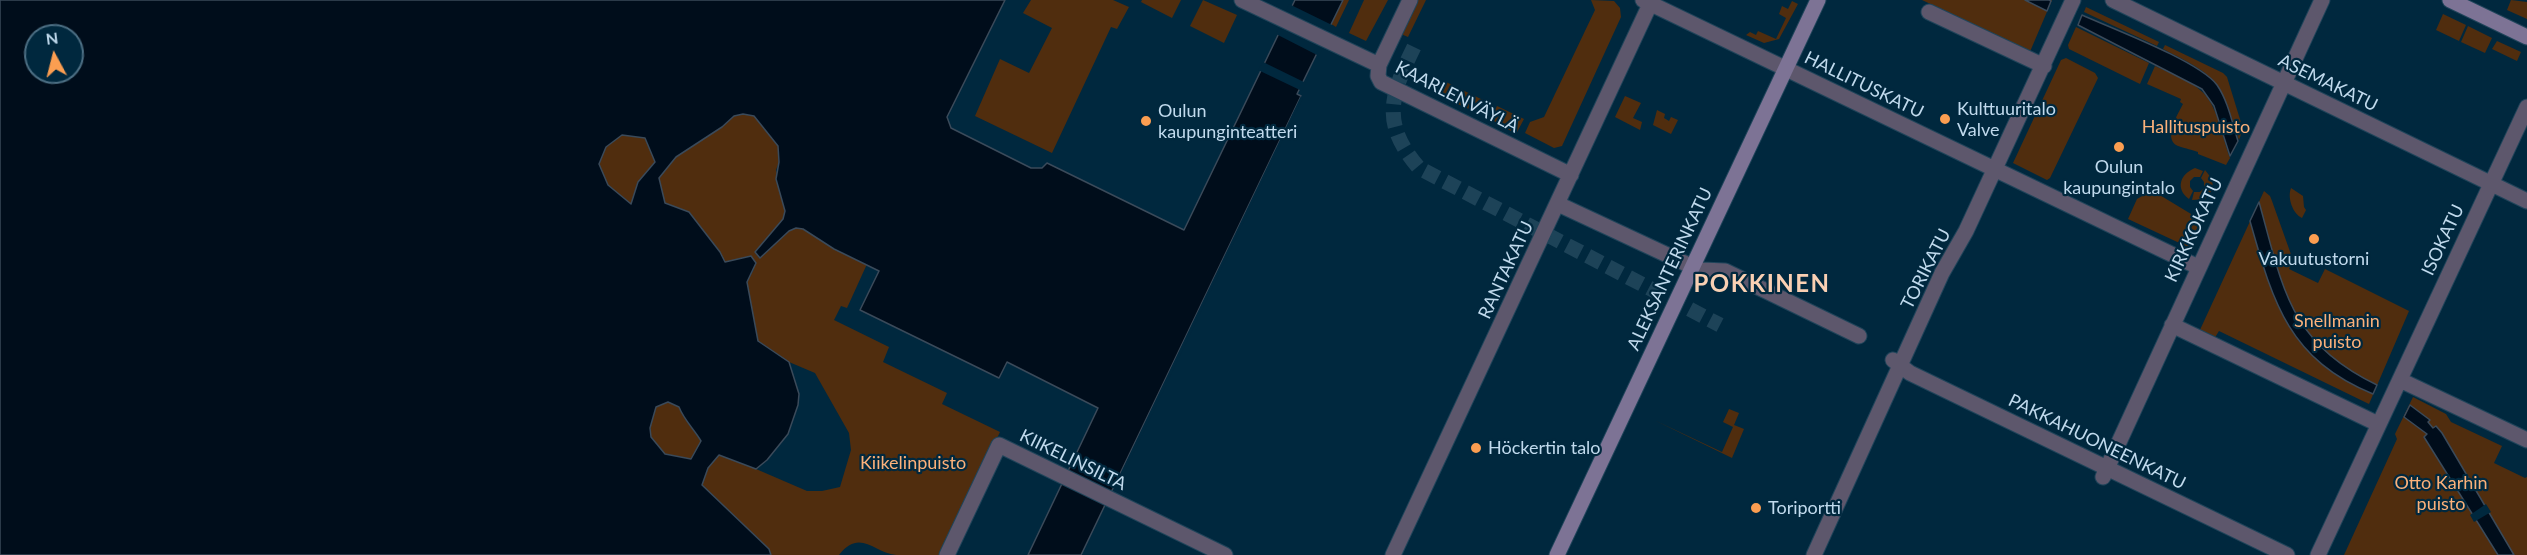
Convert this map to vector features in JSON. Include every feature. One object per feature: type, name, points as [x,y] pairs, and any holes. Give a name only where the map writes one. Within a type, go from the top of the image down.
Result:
[{"type":"main road","name":"ALEKSANTERINKATU","points":[[1557,555],[1818,0]]},
{"type":"main road","points":[[2450,0],[2527,37]]},
{"type":"street","name":"KAARLENVÄYLÄ","points":[[1242,0],[1379,65],[1378,76],[1388,87],[1571,175]]},
{"type":"street","points":[[1379,65],[1410,0]]},
{"type":"street","name":"TORIKATU","points":[[1814,555],[1897,363],[1942,273],[1966,231],[2073,0]]},
{"type":"street","name":"ASEMAKATU","points":[[2113,0],[2527,201]]},
{"type":"street","name":"KIRKKOKATU","points":[[2104,472],[2322,0]]},
{"type":"street","name":"HALLITUSKATU","points":[[1648,1],[2198,267]]},
{"type":"street","name":"RANTAKATU","points":[[1394,555],[1558,204],[1648,1]]},
{"type":"street","points":[[1929,12],[2044,66]]},
{"type":"street","name":"ISOKATU","points":[[2397,385],[2527,107]]},
{"type":"street","points":[[1558,204],[1693,267],[1702,270],[1725,271],[1859,336]]},
{"type":"street","points":[[2172,325],[2378,424]]},
{"type":"street","name":"PAKKAHUONEENKATU","points":[[1897,363],[1910,374],[2104,472],[2287,555]]},
{"type":"street","points":[[2318,555],[2397,385],[2527,440]]},
{"type":"street","name":"KIIKELINSILTA","points":[[947,555],[999,445],[1225,555]]},
{"type":"green space","points":[[1031,0],[1113,0],[1129,7],[1117,29],[1111,27],[1052,153],[975,116],[1000,59],[1029,73],[1052,28],[1023,13]]},
{"type":"green space","points":[[1142,0],[1181,0],[1172,18],[1141,2]]},
{"type":"green space","points":[[1203,0],[1237,15],[1224,43],[1190,26]]},
{"type":"green space","points":[[1343,0],[1349,0],[1336,27],[1331,24]]},
{"type":"green space","points":[[1364,0],[1388,0],[1366,41],[1349,33]]},
{"type":"green space","points":[[1417,0],[1426,0],[1408,37],[1401,34]]},
{"type":"green space","points":[[1591,0],[1614,1],[1620,8],[1621,17],[1562,146],[1554,148],[1525,133],[1530,122],[1544,117],[1595,10]]},
{"type":"green space","points":[[1922,0],[2052,0],[2029,54],[2023,48]]},
{"type":"green space","points":[[2511,0],[2527,2],[2527,19],[2507,10]]},
{"type":"green space","points":[[1792,1],[1798,4],[1779,39],[1764,43],[1746,35],[1750,32],[1756,35],[1758,31],[1776,39],[1786,18],[1779,14],[1782,6],[1788,9]]},
{"type":"green space","points":[[2086,7],[2159,42],[2157,46],[2084,12]]},
{"type":"green space","points":[[2443,14],[2466,25],[2459,41],[2436,30]]},
{"type":"green space","points":[[2468,26],[2492,38],[2485,53],[2461,42]]},
{"type":"green space","points":[[2076,27],[2149,63],[2140,84],[2069,49],[2068,45]]},
{"type":"green space","points":[[2497,41],[2521,52],[2517,61],[2492,49]]},
{"type":"green space","points":[[2165,45],[2227,77],[2243,129],[2239,140],[2222,92],[2215,83],[2196,67],[2163,49]]},
{"type":"green space","points":[[2066,58],[2095,73],[2098,78],[2047,180],[2013,163],[2061,60]]},
{"type":"green space","name":"Hallituspuisto","points":[[2155,66],[2190,83],[2206,96],[2219,121],[2230,158],[2226,165],[2181,147],[2172,140],[2172,127],[2183,104],[2180,102],[2181,99],[2147,84]]},
{"type":"green space","points":[[1446,82],[1483,100],[1476,112],[1439,96]]},
{"type":"green space","points":[[1625,96],[1641,103],[1633,118],[1642,122],[1640,130],[1615,117]]},
{"type":"green space","points":[[1497,106],[1524,119],[1516,134],[1494,121],[1493,114]]},
{"type":"green space","points":[[1657,110],[1665,114],[1664,118],[1669,121],[1671,117],[1678,120],[1671,134],[1653,125]]},
{"type":"green space","name":"Kiikelinpuisto","points":[[743,114],[754,116],[778,146],[779,162],[776,170],[785,211],[784,219],[755,252],[759,258],[789,231],[796,228],[803,229],[834,249],[867,264],[847,308],[841,306],[834,320],[889,347],[883,362],[947,393],[942,404],[1000,432],[940,555],[896,555],[867,544],[854,543],[839,555],[771,555],[769,549],[702,485],[708,468],[719,455],[807,491],[822,491],[840,487],[851,450],[849,433],[815,373],[789,362],[758,341],[747,282],[754,269],[751,256],[725,262],[689,212],[665,203],[659,178],[676,157],[722,127],[734,116]]},
{"type":"green space","points":[[622,134],[645,138],[655,162],[638,182],[631,205],[608,185],[599,164],[606,147]]},
{"type":"green space","points":[[2195,168],[2203,171],[2200,177],[2194,177],[2190,181],[2193,191],[2189,199],[2182,191],[2181,182],[2186,174]]},
{"type":"green space","points":[[2205,170],[2212,179],[2213,189],[2205,199],[2192,200],[2194,192],[2200,192],[2204,188],[2201,178]]},
{"type":"green space","points":[[2291,188],[2303,196],[2306,210],[2302,218],[2292,205]]},
{"type":"green space","name":"Snellmanin puisto","points":[[2264,191],[2270,196],[2293,260],[2289,269],[2318,283],[2325,269],[2409,311],[2369,404],[2219,331],[2214,339],[2199,332]]},
{"type":"green space","points":[[2149,192],[2158,194],[2201,220],[2188,247],[2128,219],[2137,199]]},
{"type":"green space","name":"Otto Karhin puisto","points":[[2413,397],[2446,414],[2451,422],[2502,446],[2494,463],[2527,477],[2527,555],[2344,555],[2397,439],[2395,434]]},
{"type":"green space","points":[[668,402],[679,407],[701,442],[691,459],[665,454],[651,437],[650,428],[656,407]]},
{"type":"green space","points":[[1729,409],[1739,413],[1734,425],[1744,429],[1732,458],[1654,420],[1722,452],[1733,427],[1723,422]]},
{"type":"water","points":[[0,0],[1005,0],[947,117],[951,128],[1031,168],[1042,168],[1047,163],[1184,230],[1295,0],[1343,0],[1297,94],[1301,96],[1081,555],[1028,555],[1098,408],[1007,362],[999,378],[860,310],[879,271],[834,249],[803,229],[796,228],[789,231],[760,258],[755,252],[783,219],[785,211],[776,179],[779,162],[778,146],[754,116],[743,114],[734,116],[722,127],[676,157],[659,178],[665,203],[689,212],[725,262],[751,256],[756,263],[747,282],[758,341],[789,362],[799,394],[798,405],[788,434],[767,460],[756,469],[719,455],[708,468],[702,485],[769,549],[771,555],[0,555]],"holes":[[[622,135],[645,138],[655,162],[638,182],[631,204],[608,185],[599,164],[606,147]],[[668,402],[679,407],[701,441],[691,459],[665,454],[651,437],[650,428],[656,407]]]},
{"type":"water","points":[[2025,0],[2049,0],[2051,1],[2047,11]]},
{"type":"water","points":[[2082,15],[2175,56],[2193,66],[2217,85],[2224,98],[2238,141],[2230,156],[2214,106],[2202,89],[2078,25]]},
{"type":"water","points":[[2259,202],[2275,261],[2294,310],[2307,331],[2325,351],[2348,369],[2377,385],[2373,394],[2344,380],[2321,364],[2288,325],[2267,277],[2250,221]]},
{"type":"water","points":[[2410,405],[2430,420],[2428,422],[2433,428],[2436,426],[2442,433],[2514,555],[2498,555],[2424,437],[2427,434],[2404,417]]},
{"type":"pier","points":[[1289,4],[1334,26],[1319,56],[1276,34]]},
{"type":"pier","points":[[1263,62],[1306,83],[1302,91],[1258,70]]},
{"type":"pier","points":[[1301,96],[1303,98],[1118,486],[1115,485]]},
{"type":"pier","points":[[2486,504],[2491,512],[2474,522],[2470,515]]},
{"type":"tunnel","points":[[1414,47],[1399,80],[1393,109],[1394,123],[1399,137],[1419,168],[1720,325]]},
{"type":"place","name":"Kulttuuritalo Valve","points":[[1945,119]]},
{"type":"place","name":"Oulun kaupunginteatteri","points":[[1146,121]]},
{"type":"place","name":"Oulun kaupungintalo","points":[[2119,147]]},
{"type":"place","name":"Vakuutustorni","points":[[2314,239]]},
{"type":"place","name":"Höckertin talo","points":[[1476,448]]},
{"type":"place","name":"Toriportti","points":[[1756,508]]},
{"type":"district","name":"POKKINEN","points":[[1762,284]]}]
